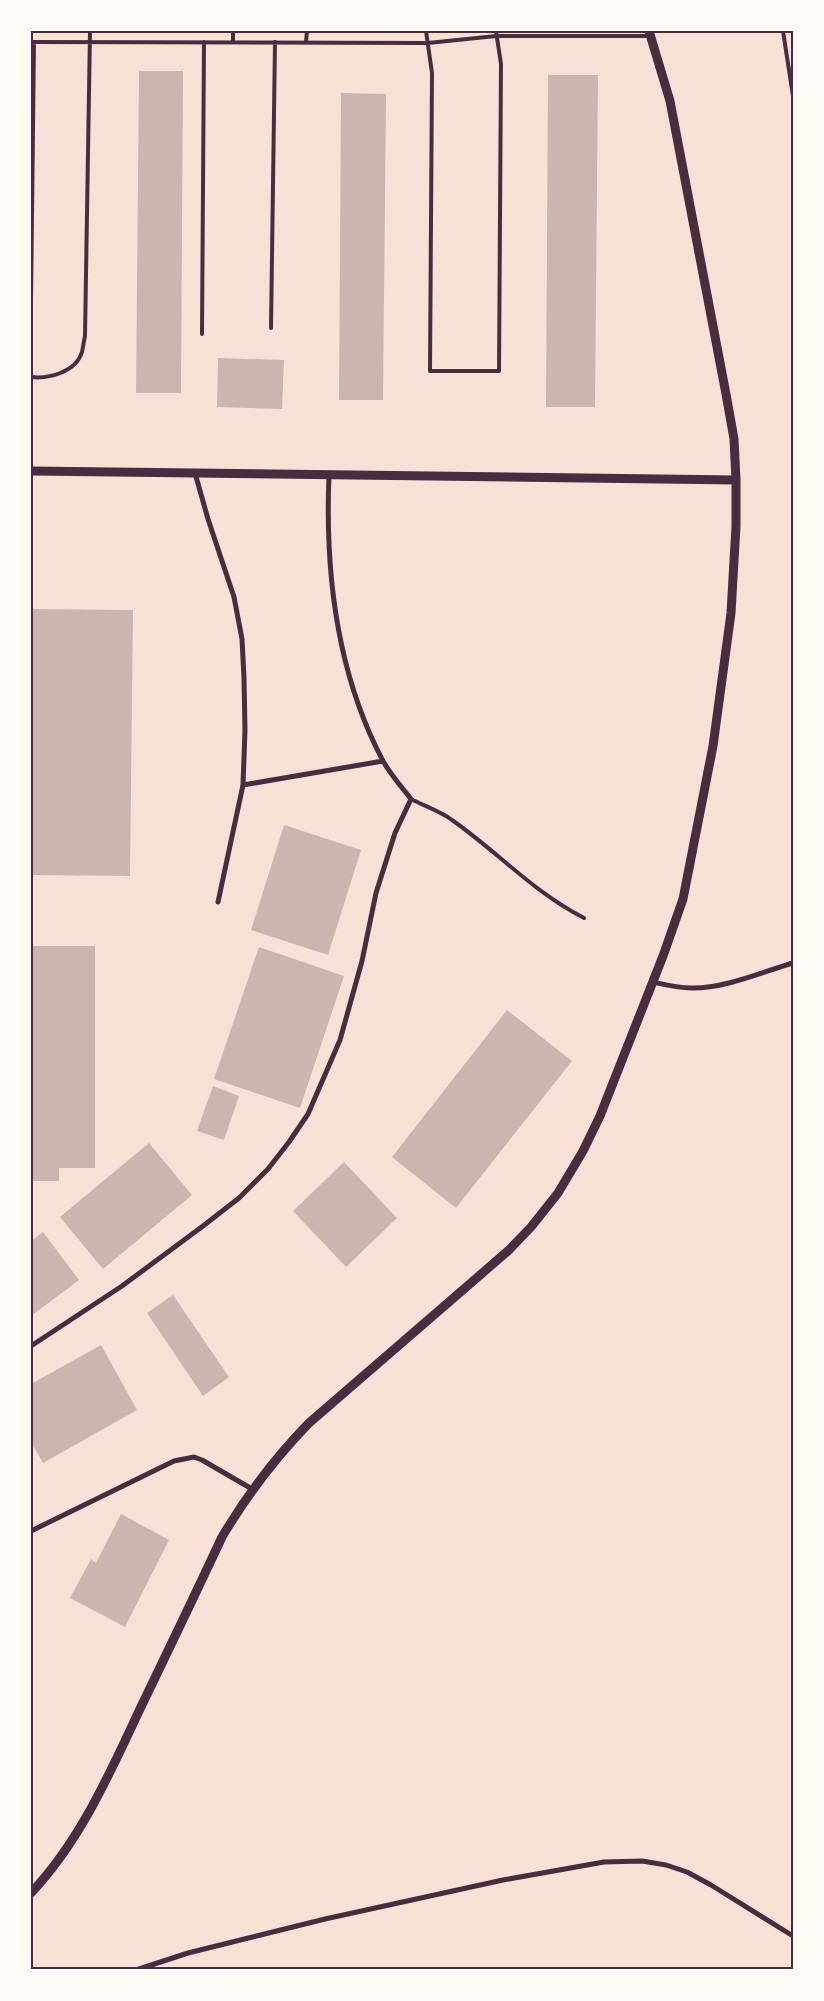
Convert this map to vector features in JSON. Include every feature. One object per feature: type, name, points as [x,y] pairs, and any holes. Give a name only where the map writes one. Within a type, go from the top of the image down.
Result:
[{"type":"street","points":[[31,1893],[64,1852],[88,1814],[117,1760],[222,1536],[252,1489],[283,1450],[309,1423],[509,1250],[531,1227],[558,1193],[592,1133],[612,1088],[683,899],[713,746],[730,613],[736,526],[736,480],[734,439],[670,102],[649,34]]},
{"type":"street","points":[[31,471],[736,480]]},
{"type":"street","points":[[195,473],[210,528],[234,597],[242,639],[246,730],[242,785],[231,848],[218,902]]},
{"type":"street","points":[[31,1346],[122,1286],[239,1198],[268,1169],[308,1114],[340,1040],[362,961],[376,894],[395,833],[411,799],[383,761],[361,716],[347,671],[338,623],[328,528],[329,475]]},
{"type":"street","points":[[242,785],[383,761]]},
{"type":"street","points":[[653,982],[672,987],[719,985],[793,963]]},
{"type":"street","points":[[31,1531],[132,1481],[184,1458],[194,1457],[202,1460],[252,1489]]},
{"type":"street","points":[[136,1970],[188,1954],[325,1918],[503,1880],[604,1862],[642,1862],[666,1865],[687,1872],[793,1936]]},
{"type":"lane","points":[[31,377],[42,378],[57,374],[72,366],[82,354],[85,336],[90,31]]},
{"type":"lane","points":[[233,31],[233,42]]},
{"type":"lane","points":[[306,31],[306,42]]},
{"type":"lane","points":[[426,31],[432,72],[430,370],[499,371],[501,64],[496,33]]},
{"type":"lane","points":[[783,31],[793,96]]},
{"type":"lane","points":[[31,302],[33,42],[428,43],[496,33],[649,34]]},
{"type":"lane","points":[[202,334],[204,42]]},
{"type":"lane","points":[[271,328],[276,42]]},
{"type":"lane","points":[[411,799],[451,819],[528,883],[559,905],[584,918]]},
{"type":"building","points":[[139,71],[183,71],[181,393],[136,393]]},
{"type":"building","points":[[548,75],[598,75],[595,407],[546,407]]},
{"type":"building","points":[[341,93],[386,94],[383,400],[339,400]]},
{"type":"building","points":[[218,358],[284,360],[282,409],[217,407]]},
{"type":"building","points":[[31,609],[133,610],[130,876],[31,875]]},
{"type":"building","points":[[284,825],[361,850],[328,955],[251,930]]},
{"type":"building","points":[[31,946],[95,946],[95,1168],[59,1168],[59,1181],[31,1181]]},
{"type":"building","points":[[259,947],[344,976],[300,1108],[214,1079]]},
{"type":"building","points":[[507,1010],[572,1061],[456,1208],[392,1157]]},
{"type":"building","points":[[213,1086],[239,1096],[224,1140],[197,1131]]},
{"type":"building","points":[[149,1143],[192,1195],[103,1269],[60,1217]]},
{"type":"building","points":[[344,1162],[397,1218],[346,1267],[293,1211]]},
{"type":"building","points":[[43,1232],[79,1280],[31,1316],[31,1241]]},
{"type":"building","points":[[173,1295],[229,1377],[203,1396],[147,1313]]},
{"type":"building","points":[[101,1345],[137,1410],[43,1463],[31,1442],[31,1384]]},
{"type":"building","points":[[121,1514],[169,1540],[125,1627],[70,1598],[91,1559],[96,1563]]}]
